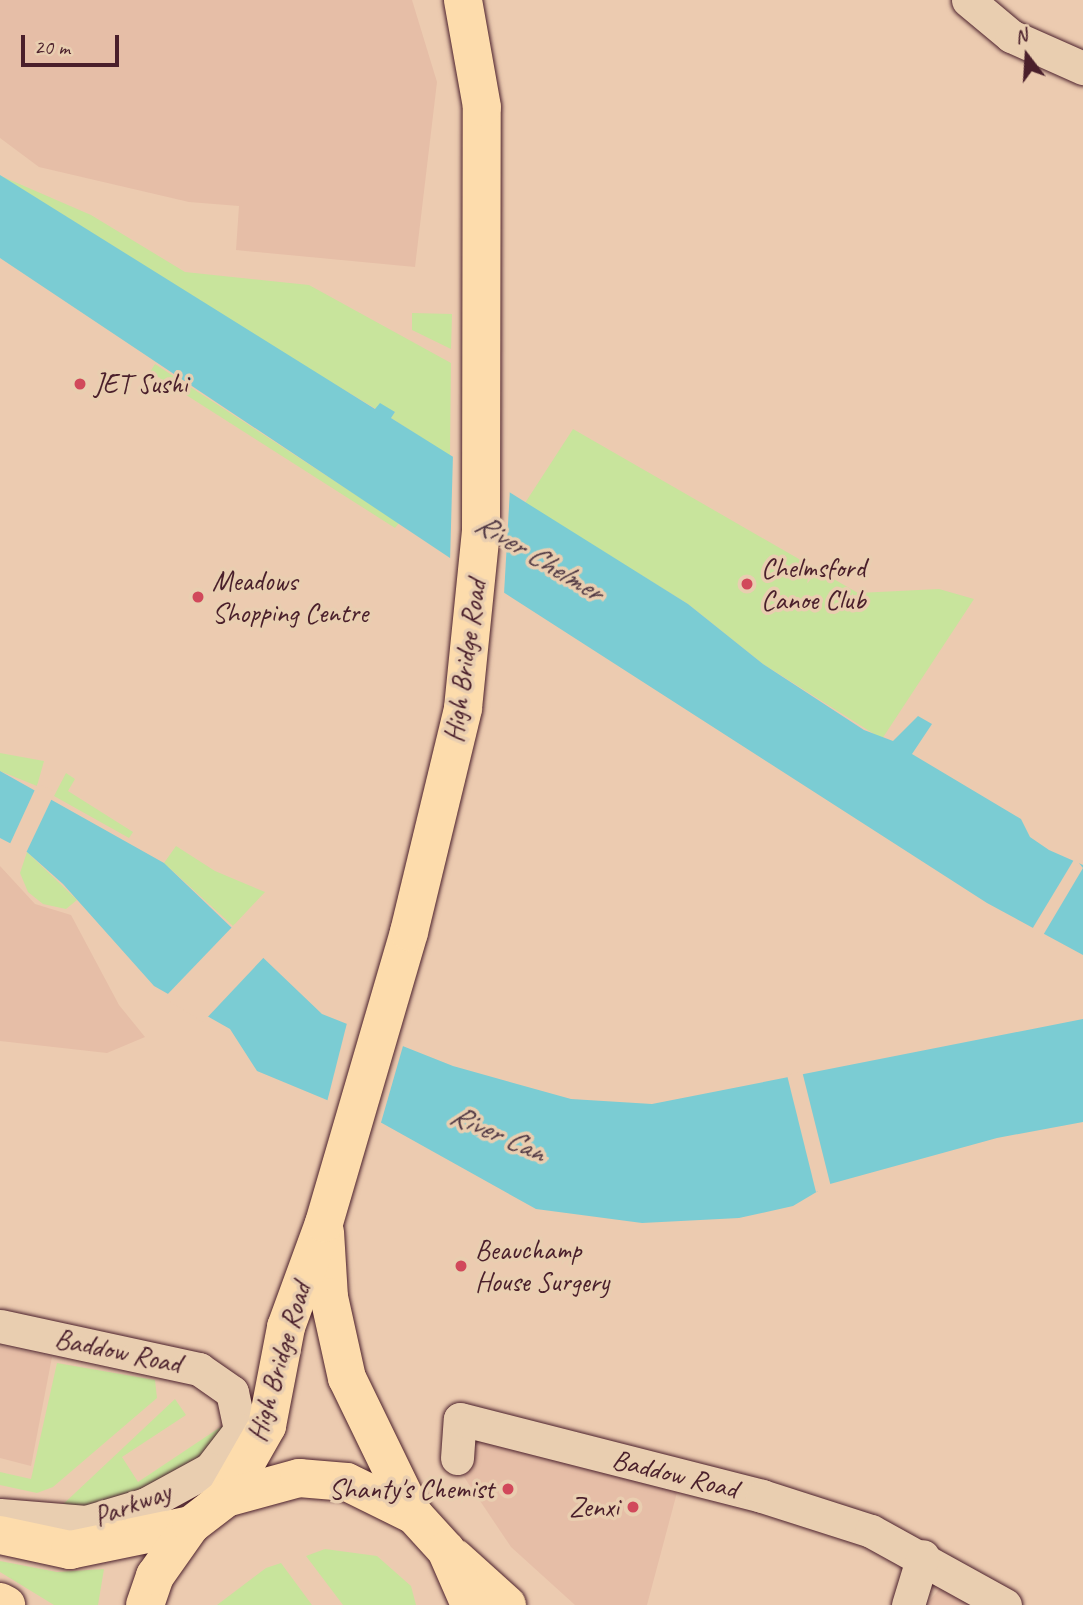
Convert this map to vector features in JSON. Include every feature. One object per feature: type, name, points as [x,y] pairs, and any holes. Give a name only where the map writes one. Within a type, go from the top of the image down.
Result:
[{"type":"main road","name":"High Bridge Road","points":[[226,1498],[267,1426],[286,1327],[324,1223],[435,836],[463,708],[475,617],[482,448],[482,107],[463,0]]},
{"type":"main road","name":"High Bridge Road","points":[[324,1223],[329,1297],[347,1378],[414,1515]]},
{"type":"main road","points":[[145,1605],[155,1576],[191,1525],[226,1498],[284,1479],[347,1482],[414,1515],[446,1550],[507,1605]]},
{"type":"main road","name":"Parkway","points":[[0,1535],[70,1550],[191,1525]]},
{"type":"main road","points":[[446,1550],[470,1605]]},
{"type":"main road","points":[[0,1602],[6,1605]]},
{"type":"street","points":[[968,0],[1011,36],[1083,68]]},
{"type":"street","name":"Baddow Road","points":[[0,1326],[199,1369],[232,1392],[240,1430]]},
{"type":"street","name":"Baddow Road","points":[[457,1458],[460,1419],[762,1496],[923,1556],[1005,1605]]},
{"type":"street","name":"Parkway","points":[[0,1515],[86,1522],[146,1504],[210,1469],[240,1430]]},
{"type":"street","points":[[908,1605],[923,1556]]},
{"type":"shaded area","points":[[0,0],[412,0],[437,82],[415,267],[236,250],[239,206],[189,202],[39,167],[0,138]]},
{"type":"shaded area","points":[[0,866],[35,904],[71,915],[119,1005],[145,1037],[107,1053],[0,1041]]},
{"type":"shaded area","points":[[0,1346],[52,1357],[31,1466],[0,1458]]},
{"type":"shaded area","points":[[474,1439],[679,1485],[647,1605],[575,1605],[511,1547],[464,1477]]},
{"type":"shaded area","points":[[942,1586],[972,1605],[926,1605]]},
{"type":"green space","points":[[1,176],[91,215],[185,272],[309,285],[451,363],[450,456],[391,418],[395,412],[376,409]]},
{"type":"green space","points":[[412,313],[452,314],[451,349],[412,330]]},
{"type":"green space","points":[[155,364],[399,523],[395,528],[150,372]]},
{"type":"green space","name":"Chelmsford Canoe Club","points":[[573,429],[858,593],[939,589],[974,599],[882,739],[763,664],[688,604],[525,503]]},
{"type":"green space","points":[[0,753],[44,761],[37,786],[0,771]]},
{"type":"green space","points":[[66,773],[75,779],[68,791],[133,832],[129,838],[54,796]]},
{"type":"green space","points":[[176,846],[215,871],[265,892],[233,926],[164,863]]},
{"type":"green space","points":[[27,852],[77,900],[66,909],[43,904],[28,892],[20,873]]},
{"type":"green space","points":[[57,1363],[155,1380],[157,1398],[53,1487],[37,1493],[0,1485],[0,1472],[31,1479]]},
{"type":"green space","points":[[175,1399],[186,1415],[122,1457],[138,1482],[228,1422],[219,1446],[120,1503],[58,1509]]},
{"type":"green space","points":[[325,1549],[377,1556],[411,1586],[416,1605],[343,1605],[306,1556]]},
{"type":"green space","points":[[0,1561],[57,1572],[104,1569],[98,1605],[54,1605],[0,1572]]},
{"type":"green space","points":[[281,1563],[312,1605],[217,1605],[266,1568]]},
{"type":"water","name":"River Chelmer","points":[[0,175],[375,409],[380,403],[395,412],[391,418],[688,604],[763,664],[864,730],[893,741],[918,716],[932,724],[912,754],[1021,819],[1030,837],[1049,850],[1083,865],[1083,955],[987,903],[450,558],[0,258]]},
{"type":"water","name":"River Can","points":[[0,771],[164,863],[322,1014],[453,1066],[571,1099],[652,1104],[1083,1019],[1083,1122],[997,1138],[830,1184],[793,1206],[739,1218],[642,1223],[536,1209],[380,1122],[257,1071],[230,1029],[154,986],[63,884],[27,852],[0,838]]},
{"type":"pier","points":[[453,454],[510,489],[504,594],[450,562]]},
{"type":"pier","points":[[38,783],[55,792],[25,855],[9,846]]},
{"type":"pier","points":[[1075,858],[1083,868],[1042,937],[1031,931]]},
{"type":"pier","points":[[235,924],[266,955],[203,1022],[164,998]]},
{"type":"pier","points":[[348,1019],[405,1039],[380,1126],[326,1106]]},
{"type":"pier","points":[[802,1071],[831,1187],[816,1192],[787,1075]]},
{"type":"place","name":"JET Sushi","points":[[80,384]]},
{"type":"place","name":"Chelmsford Canoe Club","points":[[747,584]]},
{"type":"place","name":"Meadows Shopping Centre","points":[[198,597]]},
{"type":"place","name":"Beauchamp House Surgery","points":[[461,1266]]},
{"type":"place","name":"Shanty's Chemist","points":[[508,1489]]},
{"type":"place","name":"Zenxi","points":[[633,1507]]}]
